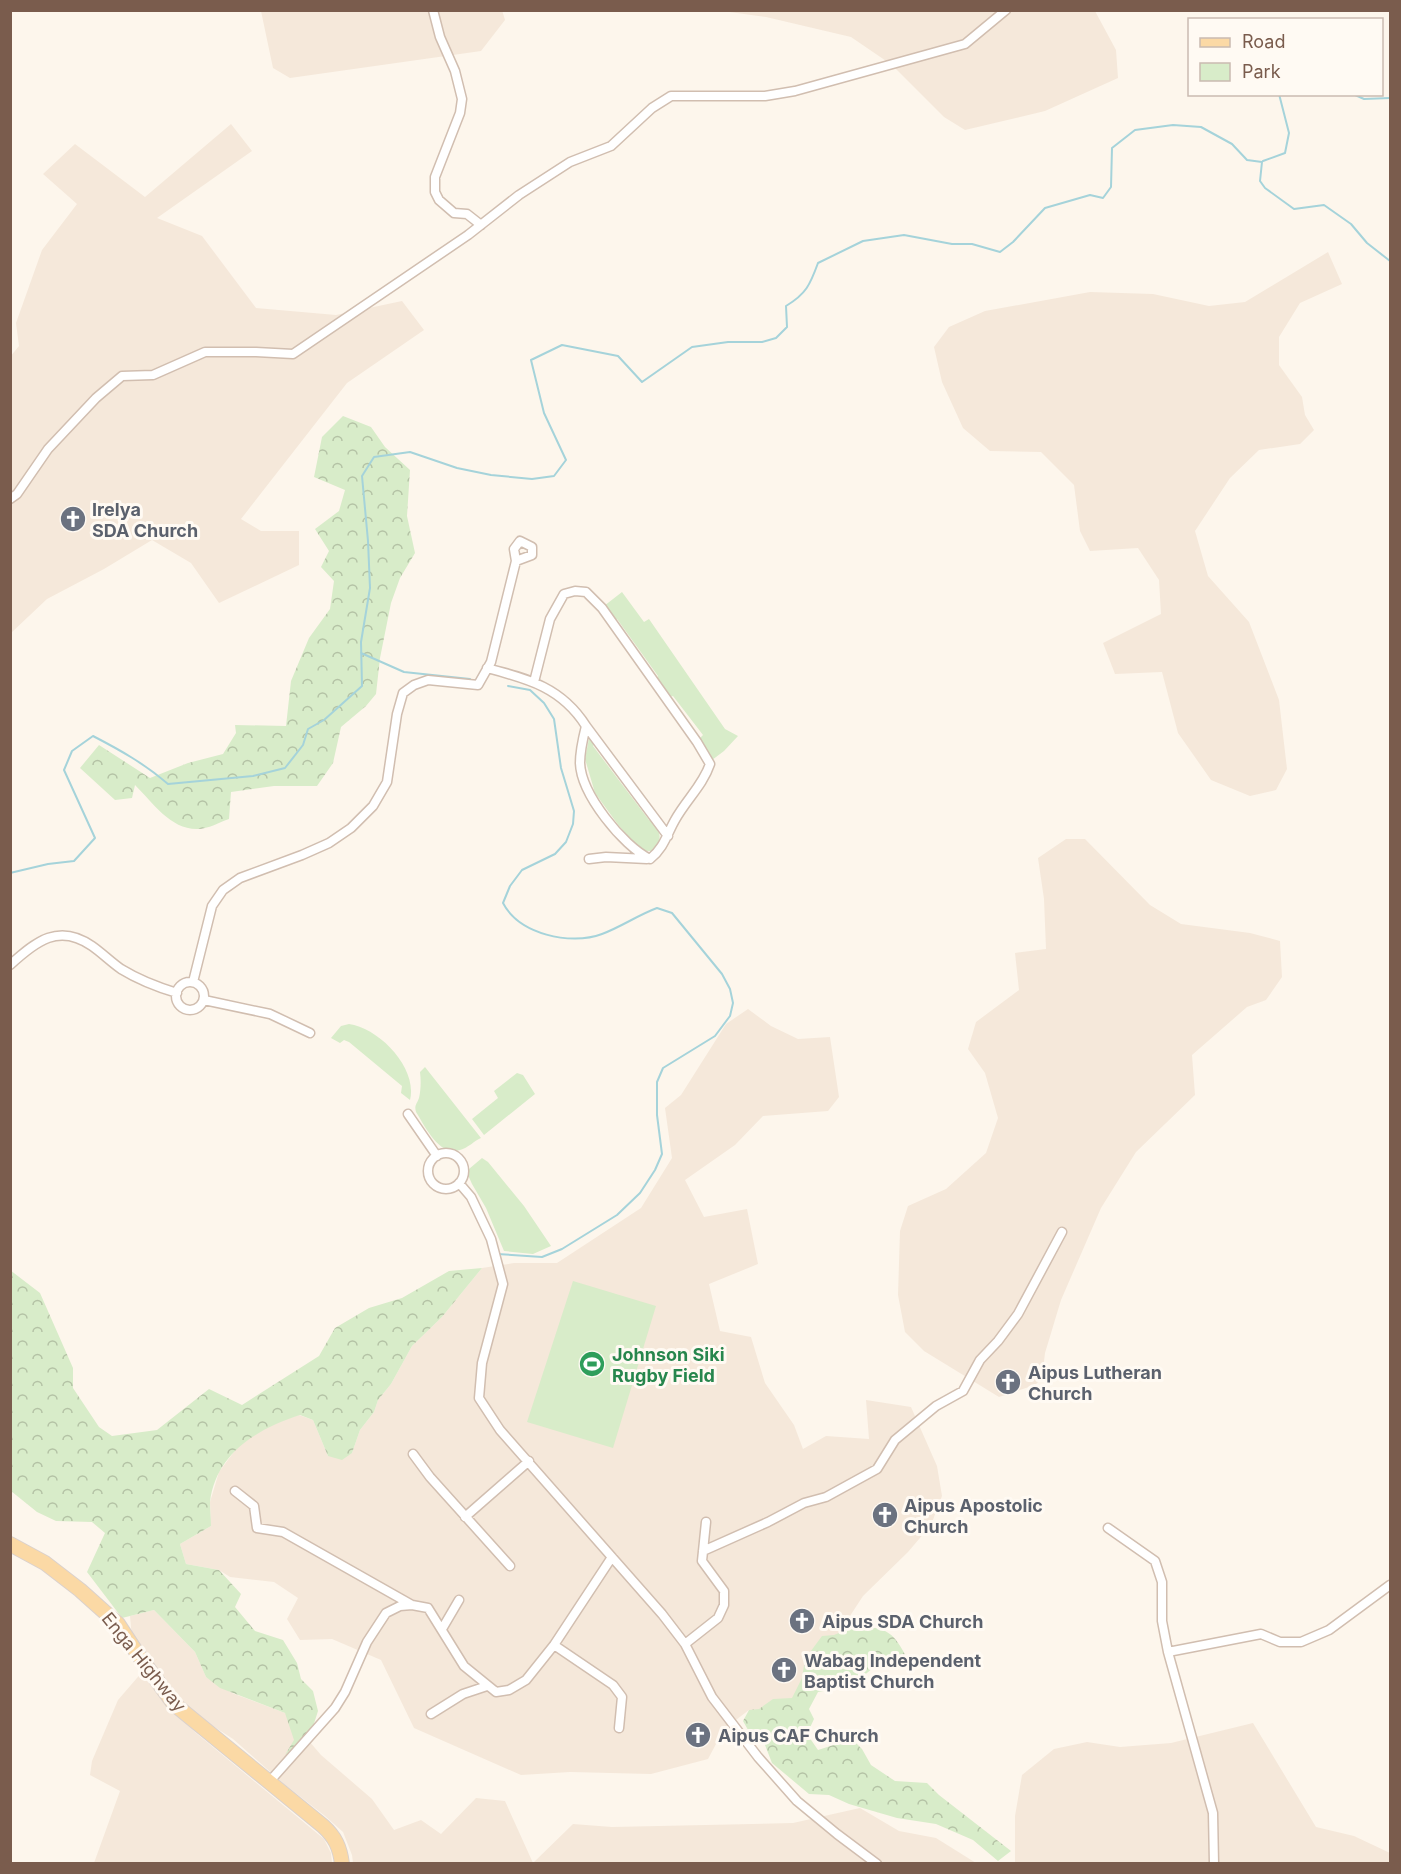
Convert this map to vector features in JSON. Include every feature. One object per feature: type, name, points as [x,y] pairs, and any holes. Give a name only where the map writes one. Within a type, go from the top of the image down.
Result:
[{"type":"main road","name":"Enga Highway","points":[[10,1544],[45,1563],[118,1624],[174,1704],[270,1781],[334,1837],[341,1852],[342,1863]]},
{"type":"street","points":[[433,10],[440,37],[455,71],[462,99],[460,113],[435,177],[435,192],[439,200],[454,213],[467,214],[481,225]]},
{"type":"street","points":[[10,499],[17,494],[48,449],[96,398],[122,376],[153,375],[205,352],[293,354],[481,225],[519,195],[570,162],[611,146],[652,108],[671,96],[765,96],[795,91],[965,44],[1006,10]]},
{"type":"street","points":[[193,982],[212,906],[223,890],[240,878],[329,843],[351,828],[373,806],[387,782],[403,693],[414,684],[428,680],[478,685],[491,662],[516,561]]},
{"type":"street","points":[[534,682],[550,619],[564,594],[575,591],[586,592],[602,608],[710,764],[706,776],[675,819],[659,852],[650,859],[606,857],[589,859]]},
{"type":"street","points":[[487,668],[526,678],[552,691],[577,712],[668,836]]},
{"type":"street","points":[[586,726],[580,764],[585,786],[604,816],[623,838],[639,854],[650,859]]},
{"type":"street","points":[[10,964],[28,948],[50,936],[73,935],[121,969],[155,987],[177,993]]},
{"type":"street","points":[[193,982],[202,988],[204,1000],[198,1008],[189,1010],[180,1006],[176,998],[182,985],[193,982]]},
{"type":"street","points":[[204,1000],[270,1014],[310,1033]]},
{"type":"street","points":[[408,1114],[437,1156]]},
{"type":"street","points":[[448,1153],[458,1158],[464,1167],[459,1183],[449,1189],[432,1182],[430,1165],[437,1156],[448,1153]]},
{"type":"street","points":[[459,1183],[471,1197],[491,1239],[503,1284],[482,1363],[479,1398],[500,1430],[663,1614],[685,1644],[712,1697],[758,1757],[796,1801],[877,1863]]},
{"type":"street","points":[[703,1551],[804,1503],[826,1497],[877,1469],[895,1440],[936,1406],[963,1391],[980,1360],[1018,1314],[1062,1232]]},
{"type":"street","points":[[412,1454],[510,1566]]},
{"type":"street","points":[[465,1517],[529,1461]]},
{"type":"street","points":[[235,1491],[254,1506],[257,1528],[283,1532],[412,1605]]},
{"type":"street","points":[[685,1644],[718,1618],[724,1605],[724,1591],[702,1561],[706,1522]]},
{"type":"street","points":[[1108,1528],[1155,1561],[1162,1582],[1162,1621],[1168,1652],[1213,1813],[1214,1863]]},
{"type":"street","points":[[270,1781],[334,1708],[345,1692],[366,1642],[386,1613],[400,1606],[412,1605],[428,1608],[464,1666],[496,1692],[509,1690],[526,1680],[554,1645],[612,1557]]},
{"type":"street","points":[[1168,1652],[1261,1634],[1280,1642],[1301,1642],[1329,1630],[1390,1585]]},
{"type":"street","points":[[441,1629],[459,1600]]},
{"type":"street","points":[[554,1645],[613,1685],[622,1697],[619,1728]]},
{"type":"street","points":[[431,1714],[463,1694],[487,1686]]},
{"type":"shaded area","points":[[502,10],[505,20],[481,51],[290,78],[273,68],[261,11]]},
{"type":"shaded area","points":[[722,11],[1095,11],[1116,50],[1118,78],[1045,111],[965,130],[944,117],[892,65],[851,37],[766,17]]},
{"type":"shaded area","points":[[231,124],[252,151],[157,218],[202,236],[256,308],[336,315],[402,301],[424,330],[347,383],[241,519],[261,531],[299,531],[299,565],[219,603],[191,563],[152,540],[47,599],[11,633],[10,357],[19,346],[16,323],[42,250],[77,204],[43,174],[75,144],[145,197]]},
{"type":"shaded area","points":[[1328,252],[1342,284],[1300,303],[1279,337],[1279,365],[1302,397],[1305,415],[1314,430],[1300,444],[1259,450],[1230,478],[1195,531],[1208,576],[1249,622],[1279,700],[1287,769],[1276,790],[1250,796],[1211,780],[1178,733],[1162,672],[1115,674],[1103,643],[1161,614],[1159,580],[1138,548],[1090,551],[1080,531],[1074,485],[1041,452],[990,451],[963,428],[942,382],[934,347],[949,327],[985,311],[1090,292],[1153,294],[1209,306],[1245,302]]},
{"type":"shaded area","points":[[1066,839],[1085,839],[1150,905],[1181,924],[1250,933],[1280,941],[1282,977],[1266,1000],[1247,1007],[1192,1055],[1195,1095],[1136,1152],[1101,1208],[1061,1300],[1045,1353],[1042,1378],[1035,1385],[999,1397],[924,1351],[905,1332],[898,1295],[900,1231],[908,1206],[946,1189],[986,1153],[998,1118],[985,1073],[968,1049],[976,1022],[1019,990],[1015,953],[1046,949],[1044,899],[1038,858]]},
{"type":"shaded area","points":[[748,1009],[771,1026],[798,1039],[830,1037],[839,1097],[828,1111],[763,1116],[735,1145],[685,1180],[704,1217],[747,1209],[758,1264],[709,1284],[720,1331],[751,1337],[765,1383],[794,1425],[803,1449],[826,1436],[869,1439],[866,1400],[911,1407],[937,1466],[942,1496],[931,1525],[908,1552],[863,1596],[807,1682],[779,1719],[749,1710],[724,1729],[708,1759],[651,1774],[570,1772],[521,1775],[414,1728],[381,1660],[332,1639],[300,1640],[287,1619],[298,1598],[274,1582],[230,1577],[219,1570],[186,1564],[180,1544],[211,1526],[210,1502],[219,1472],[239,1445],[274,1423],[299,1415],[313,1420],[328,1456],[352,1453],[360,1430],[374,1412],[378,1400],[391,1384],[412,1346],[442,1317],[482,1268],[514,1263],[557,1263],[641,1208],[672,1158],[665,1108],[681,1095],[726,1024]]},
{"type":"shaded area","points":[[154,1610],[195,1652],[206,1677],[232,1693],[285,1713],[321,1755],[372,1799],[394,1830],[421,1820],[441,1834],[476,1798],[505,1801],[533,1863],[353,1863],[343,1832],[233,1739],[185,1708],[132,1638],[130,1616]]},
{"type":"shaded area","points":[[143,1671],[166,1702],[196,1733],[324,1839],[331,1853],[332,1863],[94,1863],[120,1791],[90,1775],[92,1761],[118,1700]]},
{"type":"shaded area","points":[[1253,1723],[1316,1827],[1354,1836],[1390,1853],[1390,1864],[1014,1864],[1015,1816],[1022,1775],[1054,1749],[1087,1742],[1120,1747],[1171,1743]]},
{"type":"shaded area","points":[[860,1808],[899,1831],[936,1838],[976,1863],[533,1863],[573,1824],[612,1827],[793,1823]]},
{"type":"green space","points":[[343,416],[371,427],[385,447],[410,470],[407,516],[415,553],[400,578],[391,603],[380,658],[376,694],[366,706],[341,727],[333,763],[317,786],[274,786],[231,792],[229,819],[202,829],[188,828],[171,820],[135,785],[132,798],[115,800],[80,768],[99,745],[150,778],[188,763],[223,754],[236,733],[235,725],[286,726],[291,681],[309,638],[330,609],[334,581],[321,567],[329,551],[315,529],[339,511],[345,490],[314,477],[322,437]]},
{"type":"green space","points":[[622,592],[644,622],[649,619],[725,729],[738,736],[712,760],[698,740],[703,735],[673,696],[669,697],[656,679],[658,676],[617,619],[613,621],[604,606]]},
{"type":"green space","points":[[590,733],[597,741],[593,746],[658,829],[659,840],[652,851],[644,851],[637,846],[595,793],[585,759]]},
{"type":"green space","points":[[349,1024],[372,1033],[394,1051],[408,1075],[411,1088],[410,1100],[401,1093],[402,1086],[349,1042],[344,1040],[340,1043],[331,1038],[341,1026]]},
{"type":"green space","points":[[425,1067],[481,1138],[463,1149],[452,1151],[439,1145],[434,1139],[415,1110],[420,1091],[420,1072]]},
{"type":"green space","points":[[517,1073],[523,1075],[535,1094],[484,1135],[472,1119],[498,1098],[494,1091]]},
{"type":"green space","points":[[482,1158],[488,1162],[524,1206],[551,1246],[533,1254],[504,1251],[486,1208],[468,1175],[469,1169]]},
{"type":"green space","points":[[482,1268],[442,1317],[412,1346],[391,1384],[378,1400],[374,1412],[360,1430],[352,1453],[342,1460],[328,1456],[313,1420],[300,1415],[269,1428],[241,1445],[221,1470],[210,1502],[211,1526],[180,1544],[186,1564],[219,1570],[241,1594],[235,1607],[255,1631],[283,1640],[297,1663],[301,1679],[313,1691],[318,1711],[311,1733],[285,1755],[294,1740],[285,1713],[220,1688],[206,1677],[195,1652],[154,1610],[122,1618],[87,1572],[105,1533],[92,1522],[56,1521],[37,1512],[11,1491],[10,1270],[40,1293],[73,1368],[73,1388],[99,1427],[112,1436],[157,1430],[209,1389],[242,1405],[319,1356],[335,1328],[369,1308],[402,1298],[449,1271]]},
{"type":"green space","name":"Johnson Siki Rugby Field","points":[[573,1281],[656,1306],[613,1448],[527,1422]]},
{"type":"green space","points":[[856,1626],[876,1628],[888,1633],[898,1643],[908,1660],[892,1668],[873,1668],[851,1686],[818,1692],[809,1709],[814,1719],[807,1734],[818,1750],[852,1739],[862,1749],[871,1765],[895,1781],[927,1783],[1011,1851],[998,1861],[973,1840],[936,1824],[897,1818],[849,1804],[829,1795],[809,1794],[772,1763],[765,1745],[752,1737],[743,1721],[749,1710],[759,1709],[773,1699],[792,1698],[802,1678],[805,1659],[822,1636],[834,1635]]},
{"type":"waterway","points":[[1263,161],[1285,153],[1289,133],[1280,96]]},
{"type":"waterway","points":[[1357,96],[1364,99],[1390,98]]},
{"type":"waterway","points":[[10,873],[48,864],[74,861],[95,838],[64,770],[72,751],[93,736],[132,758],[168,784],[253,776],[285,768],[303,745],[308,729],[324,720],[362,686],[361,642],[370,588],[362,476],[374,457],[410,452],[457,468],[491,475],[532,479],[554,476],[566,460],[544,413],[531,360],[562,345],[618,356],[642,382],[692,347],[728,342],[762,342],[776,338],[787,327],[786,306],[806,288],[818,263],[863,241],[904,235],[952,244],[972,244],[1000,252],[1013,242],[1045,208],[1090,195],[1103,198],[1111,187],[1112,148],[1135,130],[1173,125],[1201,127],[1232,144],[1247,160],[1262,162],[1260,181],[1265,188],[1294,209],[1324,205],[1351,224],[1367,243],[1390,261]]},
{"type":"waterway","points":[[361,653],[404,672],[470,679]]},
{"type":"waterway","points":[[497,1254],[542,1257],[562,1249],[617,1215],[640,1193],[662,1154],[657,1115],[657,1082],[663,1068],[715,1036],[730,1016],[733,1003],[730,989],[722,974],[672,913],[657,908],[602,934],[575,939],[546,935],[533,930],[521,923],[503,903],[510,886],[522,870],[555,854],[566,842],[573,824],[574,811],[561,768],[554,719],[544,703],[530,690],[508,686]]},
{"type":"place","name":"Irelya SDA Church","points":[[73,519]]},
{"type":"place","name":"Johnson Siki Rugby Field","points":[[592,1364]]},
{"type":"place","name":"Aipus Lutheran Church","points":[[1008,1382]]},
{"type":"place","name":"Aipus Apostolic Church","points":[[885,1515]]},
{"type":"place","name":"Aipus SDA Church","points":[[802,1621]]},
{"type":"place","name":"Wabag Independent Baptist Church","points":[[784,1670]]},
{"type":"place","name":"Aipus CAF Church","points":[[698,1735]]}]
